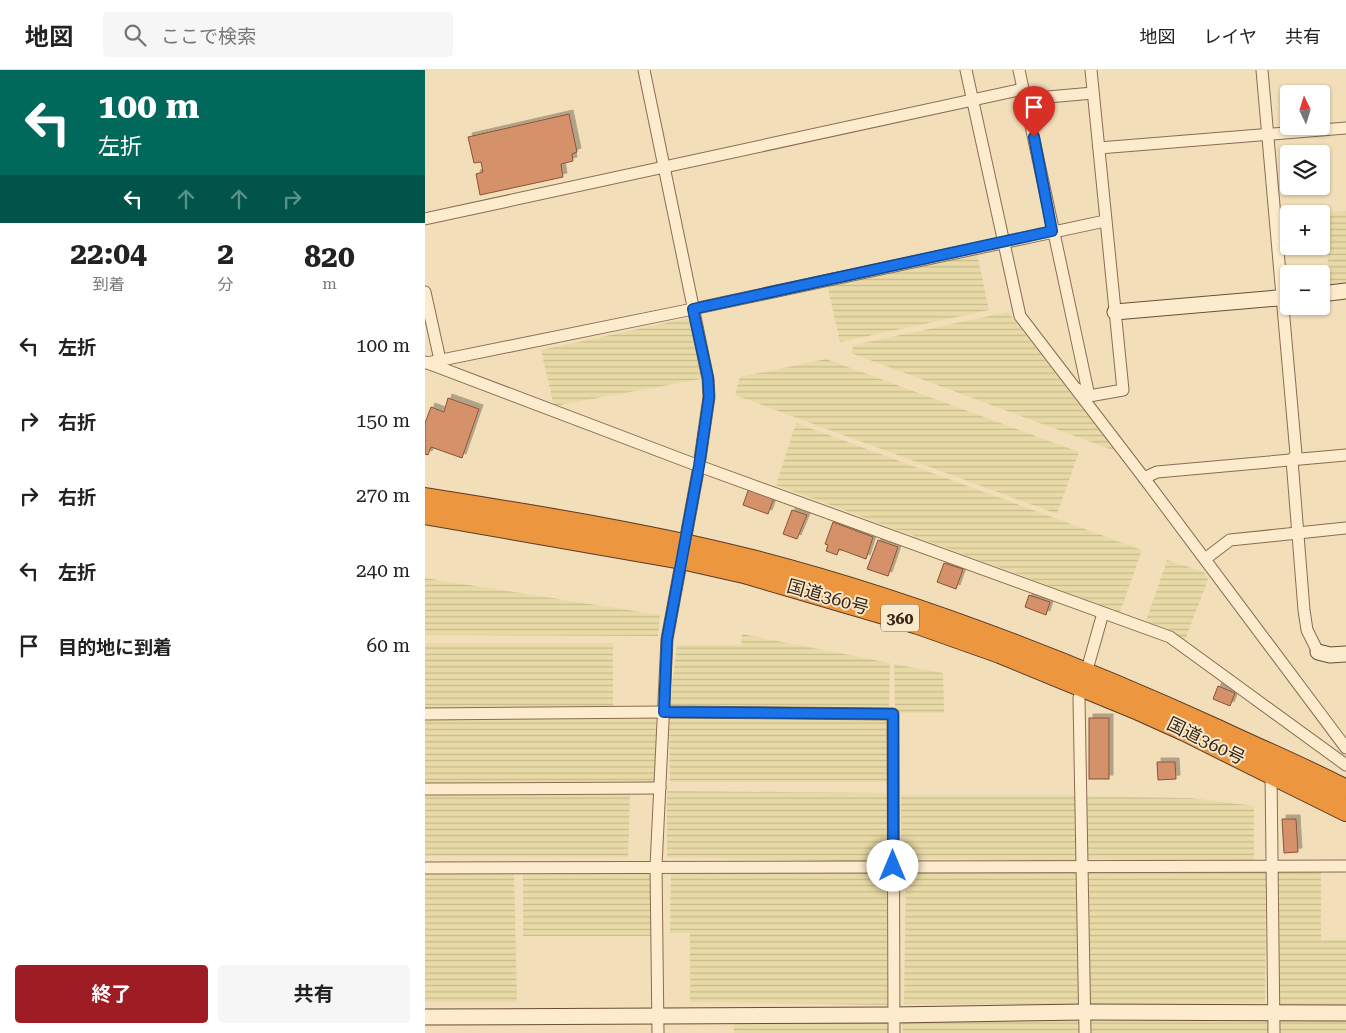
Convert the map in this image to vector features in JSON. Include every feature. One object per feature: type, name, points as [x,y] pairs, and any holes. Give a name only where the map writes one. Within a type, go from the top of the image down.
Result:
[{"type":"highway","name":"国道360号","points":[[425,498],[572,522],[683,551],[835,583],[928,613],[1083,679],[1139,694],[1341,803]]},
{"type":"highway","name":"国道360号","points":[[425,514],[683,551]]},
{"type":"highway","name":"国道360号","points":[[1271,764],[1346,790]]},
{"type":"street","points":[[644,70],[708,378],[709,397],[699,466],[667,639],[656,866],[658,1033]]},
{"type":"street","points":[[966,70],[1020,316],[1346,748]]},
{"type":"street","points":[[1019,70],[1052,231],[1089,396]]},
{"type":"street","points":[[1073,387],[1089,396],[1123,390],[1091,70]]},
{"type":"street","points":[[1262,70],[1282,265]]},
{"type":"street","points":[[425,219],[972,100],[1024,94],[1093,93]]},
{"type":"street","points":[[1099,148],[1346,128]]},
{"type":"street","points":[[426,362],[693,309],[1105,221]]},
{"type":"street","points":[[1330,293],[1346,291]]},
{"type":"street","points":[[425,292],[440,360]]},
{"type":"street","points":[[1115,312],[1280,298]]},
{"type":"street","points":[[1287,315],[1296,454],[1292,460],[1307,630],[1318,652],[1331,655],[1346,654]]},
{"type":"street","points":[[426,362],[699,466],[1170,637],[1346,765]]},
{"type":"street","points":[[1144,478],[1157,472],[1346,455]]},
{"type":"street","points":[[1205,559],[1230,540],[1346,528]]},
{"type":"street","points":[[1085,1033],[1079,698],[1103,613]]},
{"type":"street","points":[[425,714],[664,712],[893,714],[894,1033]]},
{"type":"street","points":[[1271,764],[1274,1033]]},
{"type":"street","points":[[425,789],[660,788]]},
{"type":"street","points":[[425,868],[1346,866]]},
{"type":"street","points":[[425,1017],[1274,1011],[1346,1013]]},
{"type":"shaded area","points":[[1346,211],[1346,286],[1330,287],[1330,265],[1328,265],[1327,255],[1330,255],[1330,212]]},
{"type":"shaded area","points":[[977,253],[989,310],[840,342],[827,284]]},
{"type":"shaded area","points":[[1008,312],[1115,451],[851,353],[854,345]]},
{"type":"shaded area","points":[[689,318],[701,379],[554,406],[541,350]]},
{"type":"shaded area","points":[[826,359],[1079,452],[1057,514],[735,395],[740,377]]},
{"type":"shaded area","points":[[796,423],[1142,550],[1120,612],[776,485]]},
{"type":"shaded area","points":[[1167,560],[1204,572],[1208,579],[1185,640],[1168,629],[1146,621]]},
{"type":"shaded area","points":[[425,578],[660,615],[658,636],[425,635]]},
{"type":"shaded area","points":[[742,634],[890,663],[889,711],[669,709],[677,645],[741,645]]},
{"type":"shaded area","points":[[425,643],[613,643],[613,708],[425,708]]},
{"type":"shaded area","points":[[894,664],[943,673],[944,713],[895,713]]},
{"type":"shaded area","points":[[669,716],[887,718],[888,782],[670,782]]},
{"type":"shaded area","points":[[656,718],[657,783],[425,783],[425,719]]},
{"type":"shaded area","points":[[667,791],[887,793],[887,862],[667,857]]},
{"type":"shaded area","points":[[630,793],[628,857],[425,856],[425,794]]},
{"type":"shaded area","points":[[901,795],[1076,795],[1078,861],[901,858]]},
{"type":"shaded area","points":[[1087,796],[1191,798],[1254,806],[1254,862],[1087,859]]},
{"type":"shaded area","points":[[514,869],[517,1002],[425,1002],[425,870]]},
{"type":"shaded area","points":[[523,869],[653,872],[653,936],[523,936]]},
{"type":"shaded area","points":[[671,869],[887,872],[888,1005],[690,1002],[690,933],[670,933]]},
{"type":"shaded area","points":[[1266,870],[1265,1003],[1089,1004],[1088,871]]},
{"type":"shaded area","points":[[1078,871],[1081,1004],[904,1004],[906,873]]},
{"type":"shaded area","points":[[1277,872],[1321,872],[1321,940],[1346,940],[1346,1004],[1276,1004]]},
{"type":"shaded area","points":[[1079,1019],[1080,1033],[903,1033],[902,1020]]},
{"type":"shaded area","points":[[1090,1019],[1268,1019],[1268,1033],[1090,1033]]},
{"type":"shaded area","points":[[1280,1019],[1346,1019],[1346,1033],[1280,1033]]},
{"type":"shaded area","points":[[734,1021],[891,1021],[891,1033],[734,1033]]},
{"type":"building","points":[[569,114],[577,152],[572,154],[573,161],[561,164],[563,177],[480,195],[476,174],[483,172],[481,162],[474,163],[468,137]]},
{"type":"building","points":[[448,398],[479,409],[462,458],[431,447],[428,455],[425,454],[425,423],[431,407],[444,412]]},
{"type":"building","points":[[749,488],[774,498],[768,514],[743,505]]},
{"type":"building","points":[[792,510],[807,515],[797,539],[783,534]]},
{"type":"building","points":[[833,522],[873,537],[866,559],[839,549],[837,555],[826,551],[828,545],[825,544]]},
{"type":"building","points":[[878,540],[898,547],[888,576],[867,569]]},
{"type":"building","points":[[944,563],[963,569],[956,589],[937,582]]},
{"type":"building","points":[[1029,595],[1050,602],[1046,615],[1025,607]]},
{"type":"building","points":[[1218,686],[1235,693],[1230,706],[1213,699]]},
{"type":"building","points":[[1089,718],[1109,718],[1109,779],[1089,779]]},
{"type":"building","points":[[1157,762],[1175,762],[1176,779],[1158,780]]},
{"type":"building","points":[[1282,819],[1296,819],[1298,852],[1284,853]]},
{"type":"route","points":[[893,866],[893,714],[664,712],[667,639],[699,466],[709,397],[708,378],[693,309],[1052,231],[1034,137]]}]
